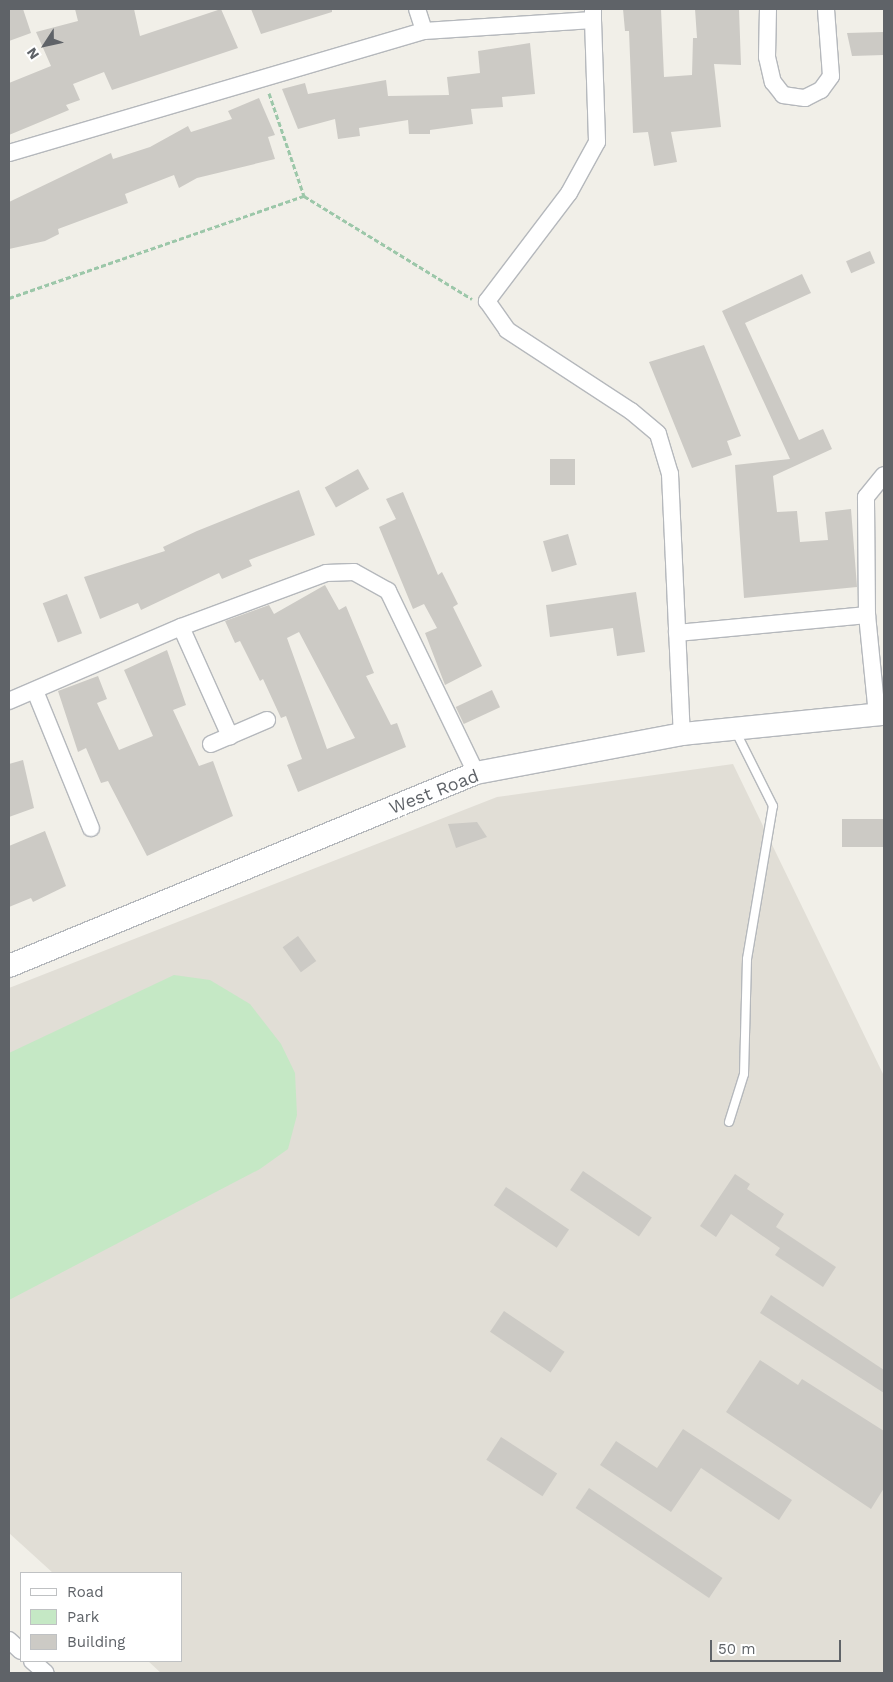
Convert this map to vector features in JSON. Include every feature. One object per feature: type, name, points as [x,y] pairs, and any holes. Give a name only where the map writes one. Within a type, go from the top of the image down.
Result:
[{"type":"street","points":[[417,9],[424,31]]},
{"type":"street","points":[[768,9],[767,58],[773,82],[783,95],[805,98],[822,90],[831,76],[826,9]]},
{"type":"street","points":[[9,153],[424,31],[593,14],[597,142],[569,194],[487,301],[508,330],[631,411],[658,434],[670,474],[682,734]]},
{"type":"street","points":[[880,714],[867,615],[866,497],[884,475]]},
{"type":"street","points":[[9,701],[182,627],[326,573],[354,572],[374,580],[388,591],[415,641],[476,773]]},
{"type":"street","points":[[677,633],[867,615]]},
{"type":"street","points":[[182,627],[230,736]]},
{"type":"street","points":[[35,691],[91,828]]},
{"type":"street","name":"West Road","points":[[9,966],[476,773],[682,734],[880,714]]},
{"type":"street","points":[[211,744],[266,720]]},
{"type":"street","points":[[9,1640],[20,1650]]},
{"type":"street","points":[[33,1662],[46,1673]]},
{"type":"lane","points":[[730,1122],[744,1074],[747,959],[773,806],[735,730]]},
{"type":"path","points":[[264,79],[304,196],[463,298],[487,301]]},
{"type":"path","points":[[9,298],[304,196]]},
{"type":"shaded area","points":[[733,764],[884,1076],[884,1673],[161,1673],[149,1662],[182,1662],[182,1572],[52,1572],[9,1533],[9,988],[497,797]]},
{"type":"green space","points":[[174,975],[210,980],[250,1004],[281,1044],[295,1073],[297,1115],[288,1149],[260,1169],[9,1300],[9,1053]]},
{"type":"building","points":[[9,9],[23,9],[31,33],[9,41]]},
{"type":"building","points":[[75,9],[134,9],[140,36],[221,9],[238,48],[112,90],[104,72],[73,84],[80,100],[66,105],[69,110],[9,135],[9,83],[51,66],[36,32],[78,21]]},
{"type":"building","points":[[251,9],[332,9],[332,12],[261,34]]},
{"type":"building","points":[[623,9],[661,9],[664,77],[692,75],[693,38],[697,38],[695,9],[739,9],[741,65],[714,64],[721,127],[671,132],[677,162],[654,166],[648,132],[633,133],[629,31],[625,31]]},
{"type":"building","points":[[884,32],[884,55],[852,56],[847,33]]},
{"type":"building","points":[[530,43],[535,94],[502,97],[503,107],[471,109],[473,124],[430,130],[430,134],[409,134],[408,120],[359,128],[360,136],[338,139],[335,119],[298,129],[282,89],[305,83],[308,94],[386,80],[388,96],[449,95],[447,77],[480,73],[478,51]]},
{"type":"building","points":[[259,98],[275,135],[268,137],[275,159],[197,178],[179,188],[174,175],[125,194],[128,203],[58,229],[59,234],[45,241],[9,249],[9,202],[111,153],[113,159],[150,147],[188,126],[191,132],[232,119],[228,111]]},
{"type":"building","points":[[870,251],[875,263],[851,273],[846,261]]},
{"type":"building","points":[[802,274],[811,293],[745,323],[799,440],[823,429],[832,449],[773,476],[777,512],[797,511],[800,542],[828,540],[825,512],[851,509],[857,587],[744,598],[735,465],[790,459],[722,311]]},
{"type":"building","points":[[704,345],[741,436],[727,441],[732,455],[692,468],[649,362]]},
{"type":"building","points":[[550,459],[575,459],[575,485],[550,485]]},
{"type":"building","points":[[358,469],[369,489],[336,508],[325,487]]},
{"type":"building","points":[[299,490],[315,535],[249,560],[252,566],[222,579],[219,573],[141,610],[138,603],[100,619],[84,577],[165,551],[163,547],[197,531]]},
{"type":"building","points":[[403,492],[438,575],[442,572],[458,604],[453,607],[482,666],[445,685],[425,633],[437,628],[424,604],[413,609],[379,527],[396,519],[386,499]]},
{"type":"building","points":[[568,534],[577,565],[552,572],[543,541]]},
{"type":"building","points":[[325,585],[339,610],[346,606],[374,673],[366,676],[391,725],[397,723],[406,747],[298,792],[287,765],[302,759],[286,716],[281,718],[263,679],[260,681],[240,641],[235,643],[225,621],[269,605],[274,614]],"holes":[[[299,632],[355,738],[327,749],[287,638]]]},
{"type":"building","points":[[636,592],[645,652],[617,656],[613,628],[550,637],[546,605]]},
{"type":"building","points":[[67,594],[82,633],[58,643],[43,603]]},
{"type":"building","points":[[167,650],[186,705],[173,710],[199,766],[213,761],[233,816],[147,856],[108,781],[101,783],[86,748],[78,752],[58,691],[98,676],[107,699],[97,703],[119,750],[153,736],[124,670]]},
{"type":"building","points":[[492,690],[500,707],[464,724],[456,707]]},
{"type":"building","points":[[23,760],[34,808],[9,817],[9,764]]},
{"type":"building","points":[[842,819],[884,819],[884,847],[842,847]]},
{"type":"building","points":[[477,822],[487,837],[456,848],[448,824]]},
{"type":"building","points":[[45,831],[66,886],[33,902],[31,898],[9,907],[9,846]]},
{"type":"building","points":[[298,936],[316,961],[301,972],[283,947]]},
{"type":"building","points":[[583,1171],[652,1217],[639,1236],[570,1190]]},
{"type":"building","points":[[735,1174],[750,1184],[747,1189],[784,1214],[776,1227],[836,1267],[823,1287],[775,1255],[780,1248],[731,1214],[716,1237],[700,1226]]},
{"type":"building","points":[[506,1187],[569,1229],[557,1248],[494,1205]]},
{"type":"building","points":[[771,1295],[884,1370],[884,1393],[760,1313]]},
{"type":"building","points":[[504,1311],[565,1352],[551,1373],[490,1332]]},
{"type":"building","points":[[760,1360],[798,1385],[802,1379],[884,1431],[884,1488],[871,1509],[726,1412]]},
{"type":"building","points":[[683,1429],[792,1500],[779,1520],[701,1468],[671,1512],[600,1465],[616,1441],[657,1468]]},
{"type":"building","points":[[501,1437],[557,1473],[542,1496],[486,1460]]},
{"type":"building","points":[[589,1488],[722,1578],[709,1598],[576,1508]]}]
